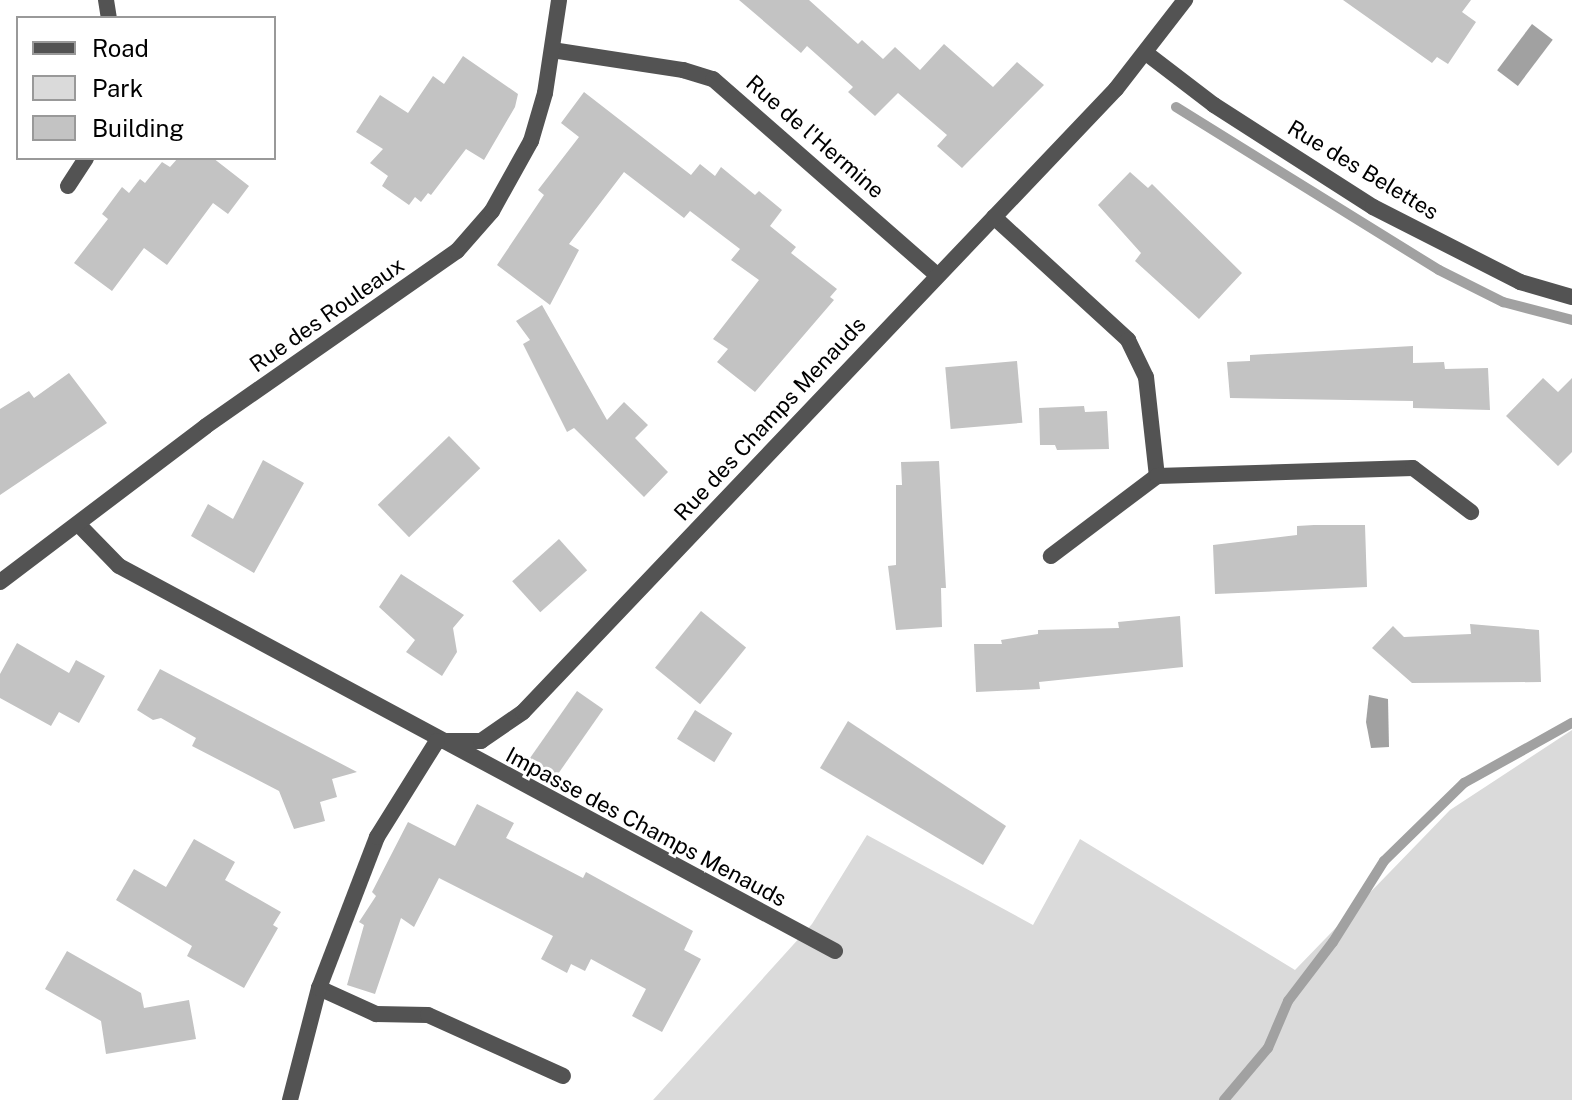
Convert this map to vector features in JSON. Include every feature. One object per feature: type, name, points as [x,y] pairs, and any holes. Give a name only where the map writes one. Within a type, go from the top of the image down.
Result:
[{"type":"street","name":"Rue des Rouleaux","points":[[0,582],[206,426],[457,251],[492,211],[531,141],[552,50],[559,0]]},
{"type":"street","name":"Rue des Champs Menauds","points":[[79,525],[119,566],[437,741],[481,741],[523,712],[1116,89],[1185,0]]},
{"type":"street","name":"Rue de l'Hermine","points":[[552,50],[683,70],[713,79],[937,275]]},
{"type":"street","name":"Rue des Belettes","points":[[1146,53],[1214,105],[1373,207],[1520,282],[1572,297]]},
{"type":"street","points":[[68,186],[85,160]]},
{"type":"street","points":[[994,217],[1140,357],[1157,476]]},
{"type":"street","points":[[1051,556],[1157,476],[1413,468],[1471,512]]},
{"type":"street","points":[[290,1100],[319,988],[377,837],[437,741]]},
{"type":"street","name":"Impasse des Champs Menauds","points":[[437,741],[835,951]]},
{"type":"street","points":[[319,988],[376,1014],[428,1015],[563,1076]]},
{"type":"green space","points":[[1572,730],[1572,1100],[653,1100],[812,924],[867,835],[1033,925],[1080,839],[1295,970],[1450,810]]},
{"type":"shaded area","points":[[1532,24],[1553,40],[1518,86],[1497,70]]},
{"type":"shaded area","points":[[1369,695],[1388,699],[1389,747],[1371,748],[1366,722]]},
{"type":"building","points":[[739,0],[809,0],[858,44],[862,40],[883,59],[895,47],[920,70],[944,44],[993,87],[1017,62],[1044,85],[962,168],[937,146],[947,135],[898,93],[875,116],[848,92],[853,87],[807,46],[801,53]]},
{"type":"building","points":[[1343,0],[1471,0],[1462,12],[1476,22],[1448,64],[1437,57],[1432,63]]},
{"type":"building","points":[[463,56],[518,94],[515,107],[484,160],[466,149],[431,195],[428,193],[421,202],[415,197],[409,205],[382,186],[388,176],[370,163],[383,149],[356,132],[380,95],[408,113],[433,76],[444,84]]},
{"type":"building","points":[[584,92],[691,175],[700,164],[715,176],[721,167],[755,195],[759,191],[782,210],[770,226],[796,247],[791,253],[837,289],[830,297],[834,300],[755,392],[717,362],[728,349],[713,339],[759,280],[731,260],[740,249],[690,211],[684,218],[624,172],[569,244],[579,250],[550,305],[497,265],[544,195],[538,190],[579,137],[561,123]]},
{"type":"building","points":[[176,160],[216,160],[249,186],[228,214],[213,203],[167,265],[144,248],[112,291],[74,263],[108,219],[102,214],[122,187],[129,193],[140,179],[145,183],[162,162],[170,167]]},
{"type":"building","points":[[1130,172],[1148,188],[1152,184],[1242,273],[1199,319],[1135,261],[1141,253],[1098,205]]},
{"type":"building","points":[[542,305],[607,420],[624,402],[648,425],[635,438],[668,472],[644,497],[574,428],[567,432],[523,344],[530,340],[516,321]]},
{"type":"building","points":[[1413,346],[1413,363],[1444,362],[1445,369],[1488,368],[1490,410],[1413,408],[1413,401],[1230,398],[1227,362],[1250,361],[1250,355]]},
{"type":"building","points":[[1017,361],[1022,423],[951,429],[945,367]]},
{"type":"building","points":[[69,373],[107,423],[0,495],[0,409],[29,391],[34,398]]},
{"type":"building","points":[[1543,378],[1558,392],[1572,378],[1572,452],[1558,466],[1506,416]]},
{"type":"building","points":[[1084,406],[1085,412],[1107,411],[1109,449],[1057,450],[1055,445],[1040,445],[1039,408]]},
{"type":"building","points":[[449,436],[480,468],[409,537],[378,505]]},
{"type":"building","points":[[263,460],[304,483],[254,573],[191,536],[208,504],[233,519]]},
{"type":"building","points":[[939,461],[946,588],[941,588],[942,627],[896,630],[888,566],[896,565],[896,485],[902,485],[901,462]]},
{"type":"building","points":[[1365,525],[1367,587],[1215,594],[1213,545],[1297,535],[1297,526]]},
{"type":"building","points":[[559,539],[587,570],[540,612],[512,581]]},
{"type":"building","points":[[401,574],[464,615],[453,628],[457,652],[442,676],[406,652],[415,640],[379,607]]},
{"type":"building","points":[[701,611],[746,648],[700,704],[655,668]]},
{"type":"building","points":[[1180,616],[1183,667],[1039,682],[1040,689],[976,692],[974,644],[1002,644],[1001,640],[1038,634],[1038,630],[1119,628],[1118,622]]},
{"type":"building","points":[[1470,624],[1539,630],[1541,682],[1412,683],[1372,648],[1393,626],[1404,637],[1471,634]]},
{"type":"building","points":[[17,643],[69,673],[76,660],[105,676],[79,723],[59,712],[51,726],[0,698],[0,674]]},
{"type":"building","points":[[160,669],[357,772],[332,779],[337,797],[320,802],[325,821],[294,829],[279,791],[192,746],[196,738],[161,718],[153,720],[137,710]]},
{"type":"building","points":[[577,691],[603,709],[553,781],[527,763]]},
{"type":"building","points":[[695,710],[732,733],[714,762],[677,739]]},
{"type":"building","points":[[848,721],[1006,826],[983,865],[820,768]]},
{"type":"building","points":[[477,804],[514,823],[506,838],[583,878],[586,872],[693,931],[684,950],[701,959],[662,1032],[632,1016],[646,989],[591,959],[585,971],[571,964],[567,973],[541,959],[553,936],[439,878],[414,927],[401,918],[375,994],[347,985],[364,925],[359,922],[376,896],[372,892],[408,822],[455,846]]},
{"type":"building","points":[[194,839],[235,862],[225,880],[281,912],[273,925],[278,928],[244,988],[187,956],[192,946],[116,900],[134,869],[166,887]]},
{"type":"building","points":[[67,951],[141,993],[144,1008],[189,1000],[196,1039],[106,1054],[101,1021],[45,989]]},
{"type":"waterway","points":[[1176,107],[1439,270],[1503,302],[1572,320]]},
{"type":"waterway","points":[[1224,1100],[1268,1048],[1288,1001],[1333,942],[1384,861],[1464,783],[1572,723]]}]
